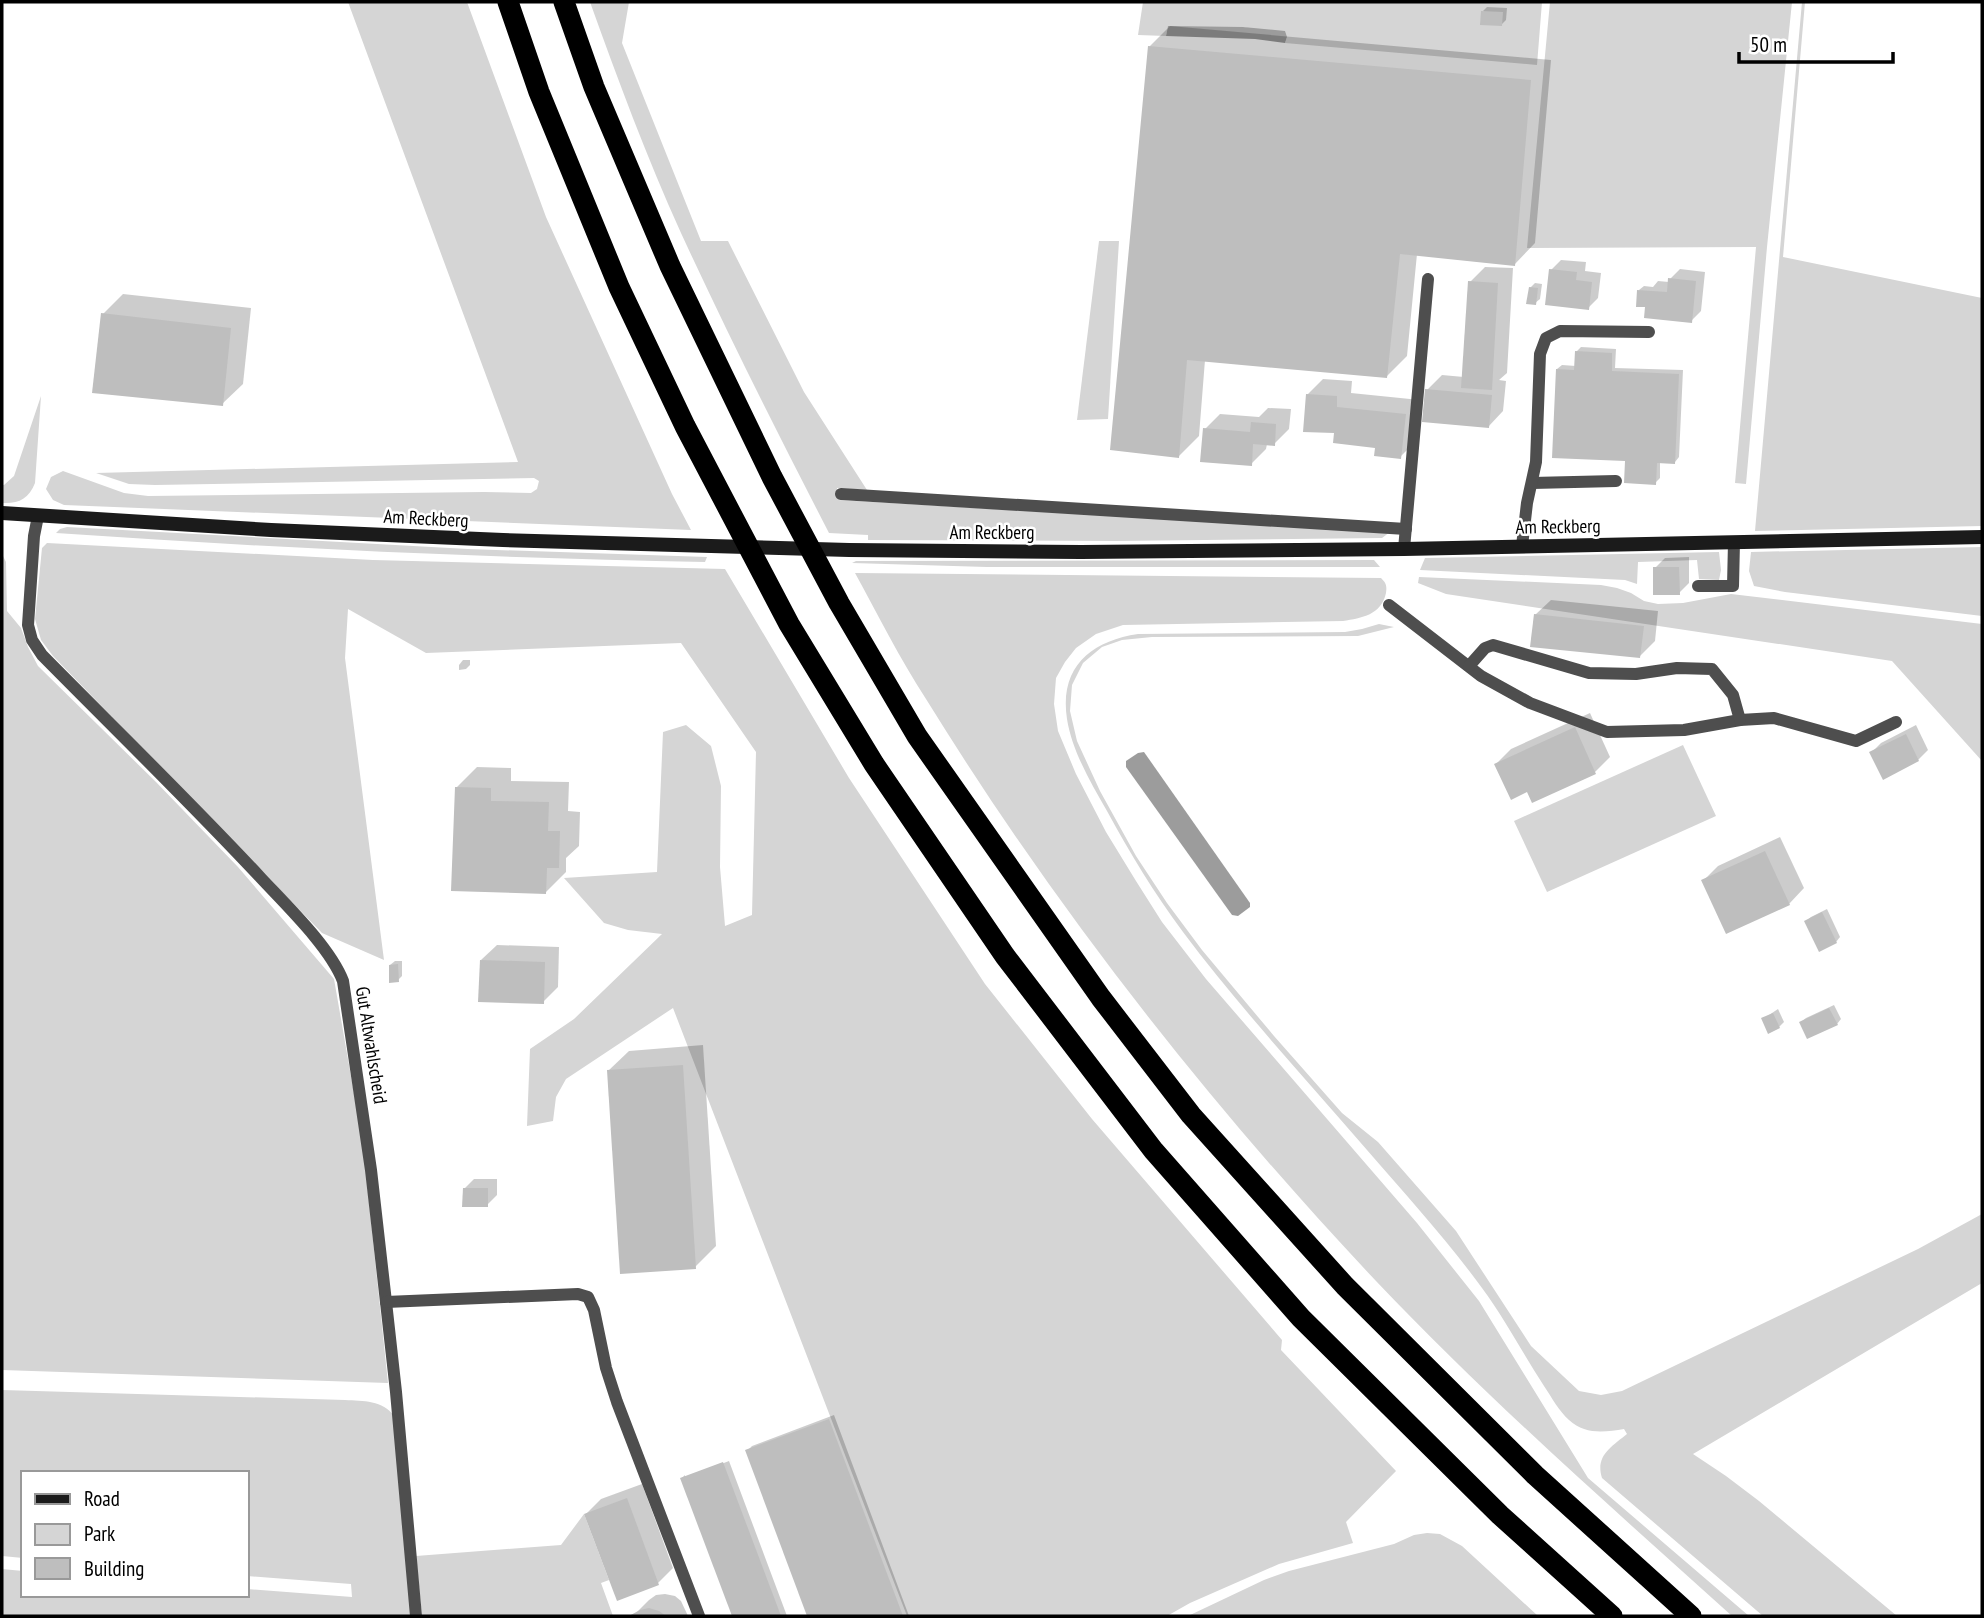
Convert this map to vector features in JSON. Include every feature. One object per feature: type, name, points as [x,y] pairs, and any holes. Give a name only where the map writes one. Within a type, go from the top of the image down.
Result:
[{"type":"highway","points":[[508,2],[539,92],[619,286],[685,426],[789,624],[874,764],[1005,956],[1154,1151],[1301,1318],[1500,1514],[1612,1616]]},
{"type":"highway","points":[[564,2],[594,87],[682,290],[772,477],[833,591],[925,747],[1094,987],[1191,1115],[1345,1286],[1535,1475],[1690,1616]]},
{"type":"street","name":"Am Reckberg","points":[[2,513],[271,530],[849,550],[1095,552],[1404,549],[1982,537]]},
{"type":"lane","points":[[1404,549],[1428,279]]},
{"type":"lane","points":[[1522,546],[1536,462],[1540,354],[1546,338],[1560,331],[1649,332]]},
{"type":"lane","points":[[1532,483],[1616,481]]},
{"type":"lane","points":[[841,494],[1406,529]]},
{"type":"lane","name":"Gut Altwahlscheid","points":[[38,516],[34,536],[28,625],[32,640],[43,655],[296,915],[339,971],[345,994],[369,1156],[396,1392],[416,1616]]},
{"type":"lane","points":[[1698,586],[1733,586],[1734,542]]},
{"type":"lane","points":[[1389,605],[1481,676],[1530,703],[1607,732],[1684,730],[1740,720],[1774,718],[1856,741],[1896,722]]},
{"type":"lane","points":[[1469,666],[1485,648],[1493,645],[1589,673],[1636,674],[1677,668],[1712,669],[1733,695],[1740,720]]},
{"type":"lane","points":[[386,1302],[578,1294],[588,1297],[594,1310],[606,1368],[617,1402],[699,1616]]},
{"type":"green space","points":[[348,2],[467,2],[546,217],[672,494],[691,530],[64,505],[53,500],[46,489],[51,477],[63,471],[124,493],[148,496],[531,493],[537,489],[539,481],[534,478],[155,485],[129,484],[96,473],[518,462]]},
{"type":"green space","points":[[590,2],[629,2],[622,43],[701,241],[728,241],[804,392],[867,490],[837,488],[838,500],[1390,532],[1382,538],[1115,541],[868,540],[868,535],[829,533],[681,233],[633,119]]},
{"type":"green space","points":[[1143,2],[1542,2],[1537,65],[1285,43],[1287,37],[1243,27],[1168,27],[1166,36],[1138,35]]},
{"type":"green space","points":[[1550,2],[1792,2],[1746,484],[1735,483],[1756,247],[1527,248]]},
{"type":"green space","points":[[1802,2],[1805,2],[1783,257],[1982,298],[1982,526],[1755,531]]},
{"type":"green space","points":[[1099,241],[1119,241],[1108,419],[1077,420]]},
{"type":"green space","points":[[41,396],[35,483],[30,493],[22,499],[13,503],[2,503],[2,485],[14,476]]},
{"type":"green space","points":[[67,527],[468,549],[707,557],[705,562],[461,555],[56,533]]},
{"type":"green space","points":[[47,543],[373,560],[725,569],[849,778],[985,984],[1092,1119],[1282,1340],[1281,1350],[1396,1471],[1346,1522],[1353,1543],[1279,1564],[1190,1603],[1167,1616],[907,1616],[673,1008],[566,1079],[556,1097],[553,1121],[527,1126],[530,1049],[574,1019],[662,934],[628,930],[604,923],[564,878],[657,872],[663,732],[686,725],[711,746],[721,786],[720,867],[725,926],[752,915],[756,752],[681,643],[426,653],[348,609],[345,658],[384,960],[322,933],[53,656],[41,640],[35,619],[42,548]]},
{"type":"green space","points":[[1982,547],[1982,616],[1785,592],[1754,586],[1749,571],[1751,552]]},
{"type":"green space","points":[[1719,552],[1719,580],[1699,579],[1697,560],[1638,562],[1637,584],[1625,580],[1420,570],[1425,558]]},
{"type":"green space","points":[[2,554],[6,562],[7,611],[21,628],[38,666],[238,867],[334,979],[363,1145],[388,1383],[2,1370]]},
{"type":"green space","points":[[1374,560],[1380,567],[987,567],[852,563],[856,561]]},
{"type":"green space","points":[[855,573],[1383,580],[1386,593],[1380,606],[1364,617],[1350,620],[1123,625],[1096,634],[1076,648],[1056,678],[1054,704],[1058,731],[1076,774],[1106,832],[1162,922],[1206,979],[1417,1223],[1479,1301],[1588,1478],[1749,1616],[1732,1616],[1506,1410],[1376,1281],[1253,1144],[1136,1002],[1027,853],[916,684]]},
{"type":"green space","points":[[1419,577],[1601,585],[1617,588],[1644,601],[1658,604],[1683,603],[1731,594],[1982,624],[1982,761],[1892,661],[1446,594],[1418,583]]},
{"type":"green space","points":[[1379,624],[1394,627],[1358,636],[1152,637],[1122,640],[1102,647],[1083,663],[1072,685],[1070,711],[1077,741],[1100,791],[1136,856],[1202,950],[1342,1113],[1378,1142],[1456,1231],[1531,1346],[1579,1391],[1601,1395],[1622,1391],[1918,1249],[1982,1214],[1982,1283],[1693,1454],[1759,1501],[1897,1616],[1763,1616],[1602,1478],[1600,1470],[1603,1458],[1610,1448],[1627,1434],[1624,1429],[1588,1430],[1575,1425],[1562,1413],[1490,1300],[1455,1253],[1250,1015],[1183,932],[1124,842],[1089,778],[1069,731],[1066,701],[1068,685],[1082,660],[1106,643],[1138,634],[1345,632]]},
{"type":"green space","points":[[1683,745],[1716,816],[1547,892],[1514,821]]},
{"type":"green space","points":[[2,1390],[345,1400],[372,1402],[384,1407],[394,1416],[411,1616],[2,1616],[2,1569],[21,1571],[21,1597],[248,1597],[248,1589],[352,1597],[351,1584],[248,1576],[248,1471],[21,1471],[21,1558],[2,1556]]},
{"type":"green space","points":[[584,1514],[609,1580],[601,1583],[613,1616],[422,1616],[416,1556],[561,1545]]},
{"type":"green space","points":[[1427,1533],[1440,1534],[1462,1546],[1538,1616],[1188,1616],[1289,1571]]},
{"type":"shaded area","points":[[1168,26],[1243,27],[1285,31],[1287,37],[1285,43],[1255,39],[1166,36]]},
{"type":"shaded area","points":[[1144,752],[1250,903],[1250,907],[1238,916],[1232,915],[1126,767],[1126,761]]},
{"type":"building","points":[[1481,11],[1503,12],[1502,26],[1480,25]]},
{"type":"building","points":[[1148,46],[1531,80],[1515,266],[1400,254],[1387,378],[1187,360],[1179,458],[1110,450]]},
{"type":"building","points":[[1549,269],[1577,272],[1576,280],[1592,282],[1589,310],[1545,305]]},
{"type":"building","points":[[1668,278],[1696,281],[1692,323],[1644,318],[1645,307],[1636,307],[1637,290],[1667,292]]},
{"type":"building","points":[[1468,281],[1498,283],[1492,390],[1461,388]]},
{"type":"building","points":[[1529,287],[1538,288],[1536,305],[1526,304]]},
{"type":"building","points":[[101,313],[231,328],[223,406],[92,393]]},
{"type":"building","points":[[1575,351],[1612,353],[1612,371],[1679,374],[1675,464],[1657,463],[1656,485],[1624,483],[1625,461],[1552,458],[1556,369],[1574,370]]},
{"type":"building","points":[[1425,389],[1492,395],[1489,428],[1422,422]]},
{"type":"building","points":[[1306,394],[1337,396],[1337,407],[1406,414],[1401,459],[1374,456],[1375,448],[1333,443],[1334,433],[1303,432]]},
{"type":"building","points":[[1251,422],[1276,424],[1275,446],[1253,444],[1252,466],[1200,462],[1203,428],[1250,432]]},
{"type":"building","points":[[1653,567],[1679,567],[1680,595],[1653,595]]},
{"type":"building","points":[[1534,614],[1644,626],[1640,658],[1530,647]]},
{"type":"building","points":[[1575,727],[1596,774],[1532,803],[1527,792],[1511,800],[1494,764]]},
{"type":"building","points":[[1906,734],[1919,761],[1883,780],[1869,752]]},
{"type":"building","points":[[455,787],[491,788],[491,801],[549,802],[548,831],[560,831],[559,868],[547,868],[546,894],[451,891]]},
{"type":"building","points":[[1765,851],[1790,905],[1726,934],[1701,880]]},
{"type":"building","points":[[1822,912],[1837,943],[1819,952],[1804,921]]},
{"type":"building","points":[[480,960],[545,962],[544,1004],[478,1002]]},
{"type":"building","points":[[398,964],[399,982],[389,983],[389,965]]},
{"type":"building","points":[[1829,1008],[1838,1025],[1807,1039],[1799,1022]]},
{"type":"building","points":[[1773,1013],[1780,1028],[1768,1034],[1761,1018]]},
{"type":"building","points":[[683,1065],[696,1269],[620,1274],[607,1070]]},
{"type":"building","points":[[463,1188],[488,1188],[488,1207],[462,1207]]},
{"type":"building","points":[[829,1419],[903,1616],[807,1616],[745,1450]]},
{"type":"building","points":[[723,1462],[781,1616],[732,1616],[680,1478]]},
{"type":"building","points":[[627,1498],[659,1585],[617,1601],[584,1514]]},
{"type":"building","points":[[649,1608],[666,1616],[629,1616],[640,1610]]}]
